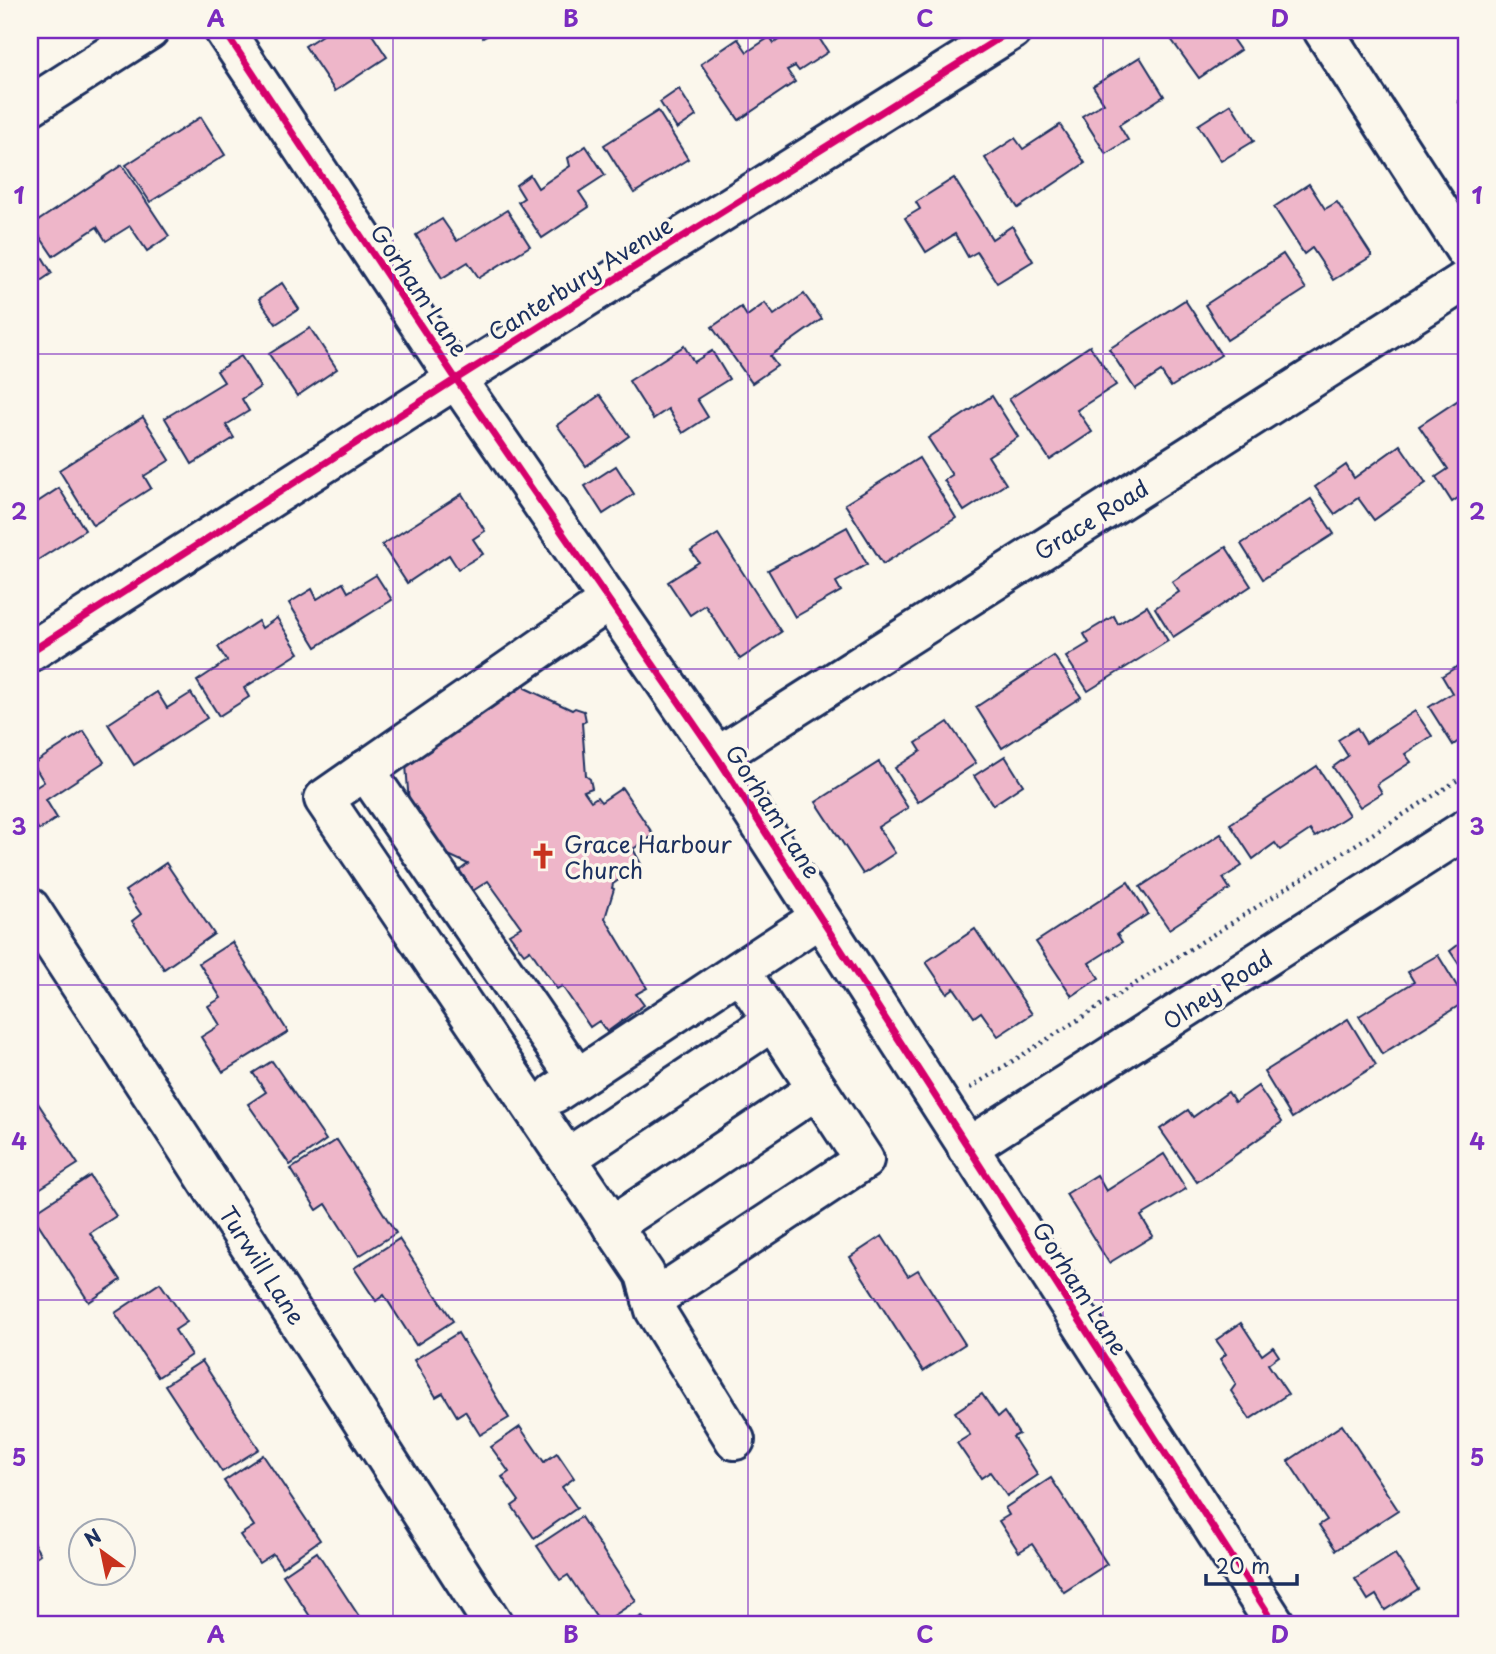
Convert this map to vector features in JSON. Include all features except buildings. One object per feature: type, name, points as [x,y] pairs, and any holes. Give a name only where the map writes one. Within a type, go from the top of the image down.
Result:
[{"type":"street","points":[[30,106],[149,30]]},
{"type":"street","name":"Gorham Lane","points":[[224,30],[456,379],[717,757],[1275,1624]]},
{"type":"street","name":"Canterbury Avenue","points":[[30,652],[456,379],[1012,30]]},
{"type":"street","points":[[1323,30],[1466,251]]},
{"type":"street","name":"Grace Road","points":[[717,757],[1466,281]]},
{"type":"street","points":[[609,601],[324,799],[645,1274],[655,1310],[735,1440]]},
{"type":"street","points":[[365,771],[576,1079]]},
{"type":"street","name":"Olney Road","points":[[967,1148],[1466,829]]},
{"type":"street","name":"Turwill Lane","points":[[30,908],[493,1624]]},
{"type":"street","points":[[532,1108],[819,918]]},
{"type":"street","points":[[652,1300],[864,1160],[740,971]]},
{"type":"street","points":[[567,1158],[773,1021]]},
{"type":"street","points":[[612,1226],[817,1089]]},
{"type":"path","points":[[941,1106],[1466,775]]},
{"type":"cycle path","points":[[224,30],[456,379],[717,757],[1275,1624]]},
{"type":"cycle path","points":[[30,652],[456,379],[1012,30]]},
{"type":"place","name":"Grace Harbour Church","points":[[543,856]]}]
